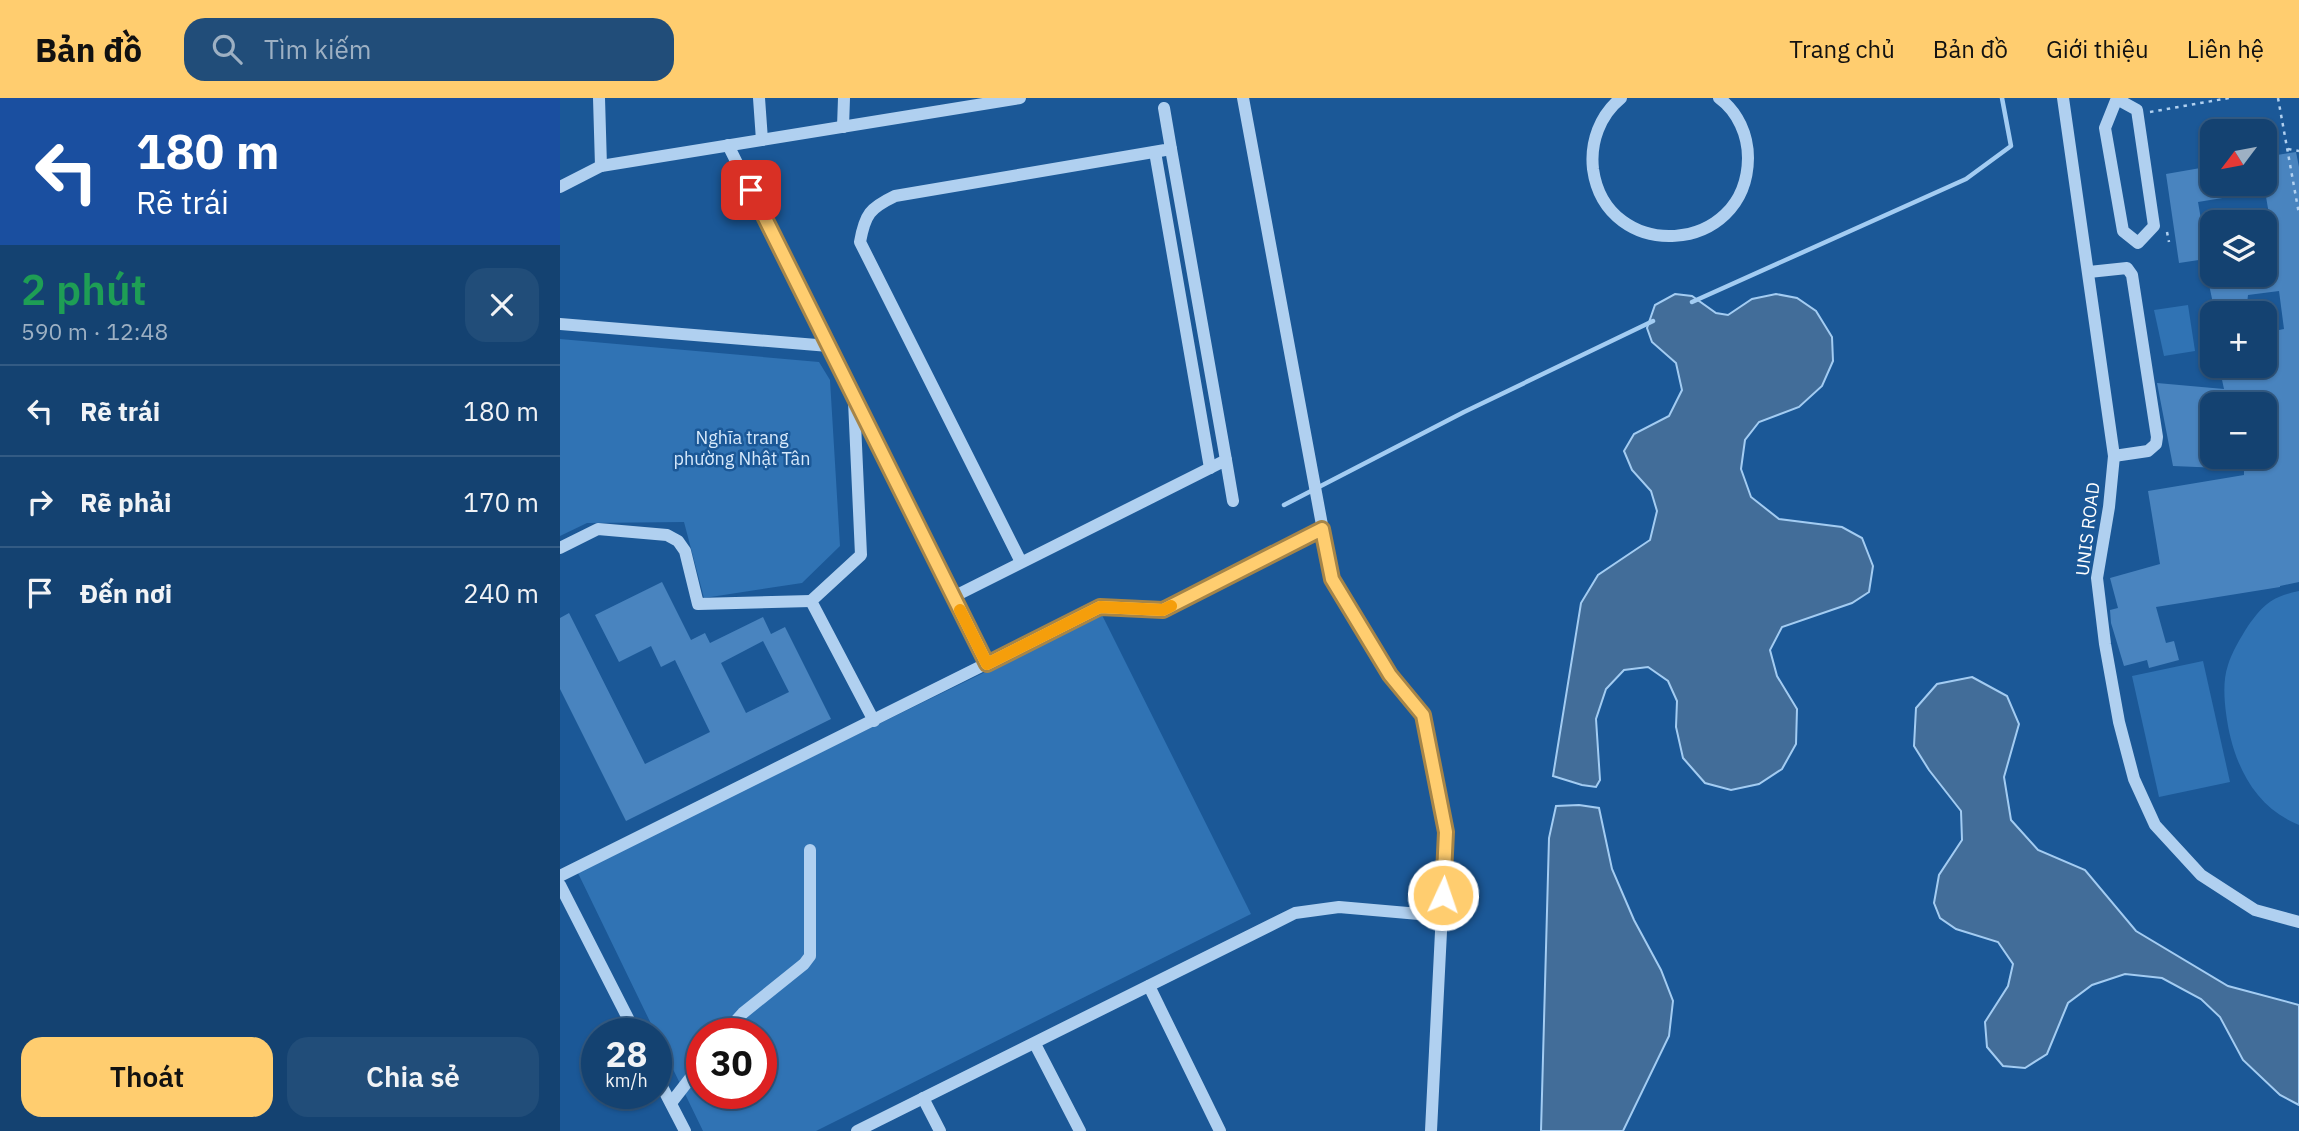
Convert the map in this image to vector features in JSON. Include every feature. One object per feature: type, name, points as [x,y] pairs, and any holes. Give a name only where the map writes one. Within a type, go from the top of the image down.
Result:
[{"type":"street","points":[[599,98],[601,166]]},
{"type":"street","points":[[759,98],[762,140]]},
{"type":"street","points":[[844,98],[844,127]]},
{"type":"street","points":[[560,187],[601,166],[844,127],[980,101],[1020,98]]},
{"type":"street","points":[[1243,98],[1332,579],[1390,675],[1423,715],[1446,832],[1431,1131]]},
{"type":"street","points":[[1621,98],[1611,106],[1597,129],[1592,155],[1595,182],[1608,206],[1627,224],[1652,235],[1679,237],[1704,230],[1725,215],[1740,196],[1748,172],[1748,147],[1741,123],[1719,98]]},
{"type":"street","name":"UNIS ROAD","points":[[2063,98],[2114,456],[2097,578],[2119,722],[2134,779],[2155,825],[2201,875],[2255,910],[2299,922]]},
{"type":"street","points":[[2117,99],[2137,110],[2154,226],[2138,243],[2123,232],[2105,128],[2117,99]]},
{"type":"street","points":[[1164,108],[1233,501]]},
{"type":"street","points":[[728,145],[987,664]]},
{"type":"street","points":[[1021,562],[860,242],[863,221],[875,206],[895,196],[1171,149]]},
{"type":"street","points":[[1155,152],[1210,468]]},
{"type":"street","points":[[2089,272],[2127,268],[2132,275],[2157,437],[2156,444],[2148,451],[2114,456]]},
{"type":"street","points":[[1183,316],[1200,313]]},
{"type":"street","points":[[560,324],[829,346]]},
{"type":"street","points":[[560,548],[598,530],[667,535],[678,541],[685,551],[698,604],[811,601],[861,555],[853,395]]},
{"type":"street","points":[[953,597],[1226,460]]},
{"type":"street","points":[[560,876],[1100,607],[1163,610],[1322,529]]},
{"type":"street","points":[[811,601],[874,720]]},
{"type":"street","points":[[738,1018],[804,964],[810,956],[810,849]]},
{"type":"street","points":[[560,885],[564,902],[627,1018]]},
{"type":"street","points":[[857,1131],[1295,913],[1339,907],[1442,916]]},
{"type":"street","points":[[1149,986],[1220,1131]]},
{"type":"street","points":[[1035,1044],[1080,1131]]},
{"type":"street","points":[[672,1102],[686,1084]]},
{"type":"street","points":[[923,1098],[940,1131]]},
{"type":"street","points":[[672,1105],[685,1131]]},
{"type":"path","points":[[2149,112],[2229,98]]},
{"type":"path","points":[[2278,98],[2299,214]]},
{"type":"path","points":[[2287,149],[2299,151]]},
{"type":"path","points":[[2167,229],[2169,242]]},
{"type":"green space","points":[[2188,305],[2195,351],[2164,356],[2154,310]]},
{"type":"green space","name":"Nghĩa trang phường Nhật Tân","points":[[560,339],[819,362],[830,380],[840,546],[802,583],[704,598],[684,522],[587,523],[560,536]]},
{"type":"green space","points":[[2299,591],[2299,825],[2269,806],[2247,780],[2233,748],[2224,689],[2226,670],[2232,655],[2254,618],[2275,599]]},
{"type":"green space","points":[[1102,615],[1251,914],[816,1131],[703,1131],[692,1109],[777,1109],[777,1018],[686,1018],[686,1096],[672,1067],[672,1018],[648,1018],[577,871]]},
{"type":"green space","points":[[2203,661],[2230,782],[2159,797],[2132,676]]},
{"type":"shaded area","points":[[1675,294],[1692,296],[1716,313],[1728,315],[1752,299],[1776,294],[1797,298],[1816,311],[1832,337],[1833,361],[1822,386],[1799,407],[1759,422],[1745,440],[1741,469],[1751,497],[1779,519],[1842,527],[1862,538],[1873,566],[1869,592],[1852,603],[1782,627],[1770,650],[1777,676],[1797,709],[1796,744],[1782,769],[1759,784],[1731,790],[1705,783],[1683,758],[1676,727],[1677,701],[1668,681],[1648,667],[1624,670],[1606,689],[1596,719],[1600,780],[1596,787],[1582,785],[1553,776],[1581,603],[1598,575],[1650,540],[1657,511],[1651,491],[1632,470],[1624,451],[1634,434],[1669,416],[1682,390],[1676,363],[1652,342],[1647,328],[1655,305]]},
{"type":"shaded area","points":[[1972,677],[2007,696],[2019,724],[2004,777],[2011,820],[2038,850],[2085,870],[2136,931],[2228,986],[2299,1005],[2299,1105],[2280,1095],[2243,1060],[2220,1017],[2201,999],[2162,978],[2125,974],[2092,985],[2068,1003],[2047,1054],[2025,1068],[2003,1066],[1987,1047],[1985,1022],[2008,986],[2013,964],[1998,942],[1956,929],[1940,918],[1934,903],[1939,875],[1962,840],[1961,811],[1914,746],[1916,708],[1937,684]]},
{"type":"shaded area","points":[[1556,806],[1599,808],[1612,869],[1634,920],[1661,970],[1673,1001],[1669,1036],[1623,1131],[1541,1131],[1549,838]]},
{"type":"building","points":[[2296,152],[2299,167],[2299,582],[2156,607],[2166,643],[2174,641],[2179,660],[2149,668],[2147,660],[2124,666],[2111,623],[2110,610],[2118,608],[2110,578],[2160,564],[2148,491],[2244,475],[2244,469],[2277,469],[2277,392],[2200,392],[2200,467],[2173,466],[2157,383],[2224,389],[2222,378],[2277,378],[2277,330],[2284,329],[2279,291],[2248,295],[2247,301],[2212,301],[2210,287],[2277,287],[2277,210],[2268,210],[2266,196],[2277,196],[2277,155]]},
{"type":"building","points":[[2200,168],[2200,196],[2235,196],[2198,202],[2200,260],[2179,263],[2166,174]]},
{"type":"building","points":[[662,582],[691,640],[705,633],[710,643],[763,617],[771,634],[785,627],[831,719],[626,821],[560,689],[560,618],[569,613],[645,764],[710,732],[675,660],[661,667],[651,646],[619,662],[595,615]],"holes":[[[763,641],[789,692],[746,713],[721,663]]]},
{"type":"waterway","points":[[1692,302],[1966,179],[2011,146],[2002,98]]},
{"type":"waterway","points":[[1284,505],[1464,412],[1653,321]]},
{"type":"slow traffic","points":[[960,610],[987,664],[1100,607],[1163,610],[1171,606]]},
{"type":"route","points":[[751,190],[987,664],[1100,607],[1163,610],[1322,529],[1332,579],[1390,675],[1423,715],[1446,832],[1443,895]]}]
